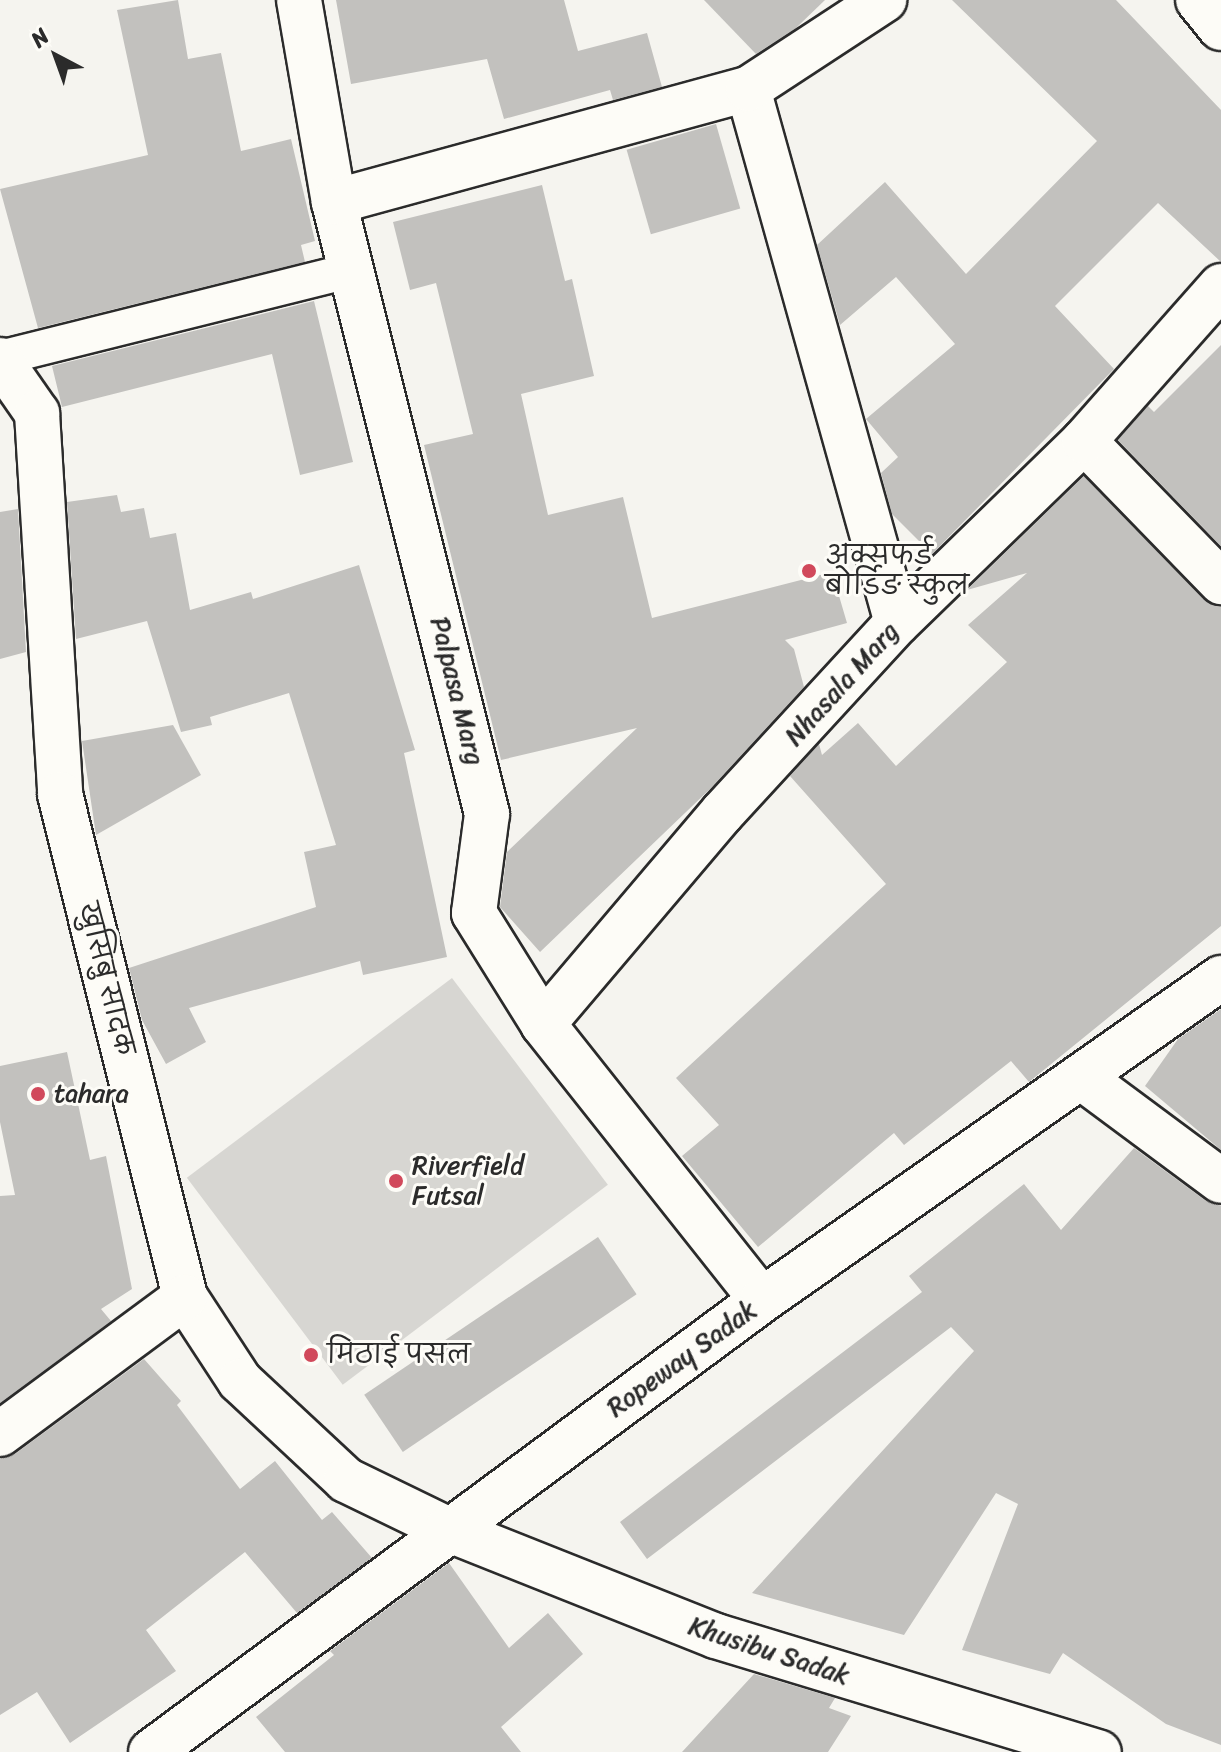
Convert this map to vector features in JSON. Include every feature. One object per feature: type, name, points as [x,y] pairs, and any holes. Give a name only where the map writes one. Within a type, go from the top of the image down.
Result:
[{"type":"street","name":"Palpasa Marg","points":[[299,0],[334,202],[354,270],[487,814],[474,913],[543,1024],[762,1300]]},
{"type":"street","points":[[334,202],[748,89],[884,0]]},
{"type":"street","points":[[1198,0],[1221,28]]},
{"type":"street","points":[[748,89],[897,623]]},
{"type":"street","name":"Nhasala Marg","points":[[543,1024],[722,813],[897,623],[1084,441],[1221,286]]},
{"type":"street","name":"खुसिबु सादक","points":[[0,359],[19,422],[60,794],[185,1297],[240,1381],[346,1480],[447,1529]]},
{"type":"street","points":[[1084,441],[1221,582]]},
{"type":"street","name":"Ropeway Sadak","points":[[151,1752],[447,1529],[762,1300],[1221,978]]},
{"type":"street","points":[[1081,1077],[1221,1181]]},
{"type":"street","points":[[0,1434],[185,1297]]},
{"type":"street","name":"Khusibu Sadak","points":[[447,1529],[716,1636],[1099,1752]]},
{"type":"lane","points":[[0,359],[354,270]]},
{"type":"shaded area","name":"Riverfield Futsal","points":[[452,978],[608,1185],[343,1385],[187,1178]]},
{"type":"building","points":[[178,0],[188,59],[221,53],[241,151],[291,139],[315,241],[301,245],[305,262],[38,328],[0,189],[148,155],[117,10]]},
{"type":"building","points":[[336,0],[564,0],[578,51],[647,33],[662,87],[613,100],[610,90],[504,119],[487,59],[351,84]]},
{"type":"building","points":[[704,0],[825,0],[796,28],[756,54]]},
{"type":"building","points":[[952,0],[1116,0],[1221,110],[1221,262],[1158,203],[1055,306],[1114,369],[932,554],[892,514],[881,473],[898,457],[866,419],[955,344],[896,277],[840,325],[817,245],[885,182],[966,274],[1097,141]]},
{"type":"building","points":[[716,124],[740,209],[651,234],[627,150]]},
{"type":"building","points":[[542,185],[565,281],[572,279],[594,376],[521,394],[548,515],[623,497],[652,618],[832,572],[847,623],[785,640],[794,649],[804,687],[710,789],[540,952],[500,907],[507,852],[637,728],[501,760],[424,445],[473,434],[436,283],[410,290],[393,222]]},
{"type":"building","points":[[314,301],[353,462],[300,475],[272,354],[62,407],[52,366]]},
{"type":"building","points":[[1221,345],[1221,546],[1118,440],[1148,406],[1154,412]]},
{"type":"building","points":[[1084,476],[1203,599],[1221,606],[1221,926],[1029,1082],[1011,1061],[904,1145],[894,1133],[758,1247],[682,1156],[719,1125],[676,1078],[886,884],[790,776],[819,744],[822,755],[858,723],[896,766],[1007,662],[968,625],[1027,573],[967,590]]},
{"type":"building","points":[[117,495],[121,512],[144,508],[150,538],[176,533],[190,610],[251,592],[253,599],[359,565],[415,750],[404,753],[447,957],[363,975],[360,961],[189,1008],[206,1042],[166,1064],[142,1020],[129,968],[316,907],[304,852],[336,845],[289,693],[210,717],[212,725],[181,732],[147,621],[76,639],[67,502]]},
{"type":"building","points":[[18,509],[26,652],[0,659],[0,512]]},
{"type":"building","points":[[173,725],[201,775],[96,835],[82,741]]},
{"type":"building","points":[[1221,1009],[1221,1150],[1145,1086],[1178,1039]]},
{"type":"building","points":[[67,1052],[90,1160],[106,1156],[132,1289],[101,1309],[111,1321],[0,1403],[0,1196],[15,1195],[0,1122],[0,1066]]},
{"type":"building","points":[[1134,1148],[1206,1201],[1221,1206],[1221,1745],[1166,1724],[1063,1653],[1050,1674],[962,1650],[1018,1504],[996,1493],[904,1635],[752,1593],[974,1351],[951,1327],[647,1559],[620,1522],[922,1292],[909,1276],[1024,1184],[1061,1230]]},
{"type":"building","points":[[598,1237],[637,1294],[403,1452],[364,1395]]},
{"type":"building","points":[[144,1359],[181,1401],[177,1405],[240,1489],[275,1461],[322,1520],[332,1512],[372,1558],[297,1613],[245,1552],[146,1630],[176,1671],[70,1743],[37,1692],[0,1715],[0,1459],[15,1454]]},
{"type":"building","points":[[449,1563],[509,1648],[548,1613],[583,1654],[501,1727],[521,1752],[285,1752],[256,1717],[334,1655],[330,1651]]},
{"type":"building","points":[[754,1674],[835,1698],[829,1708],[851,1716],[828,1752],[682,1752]]},
{"type":"place","name":"अक्सफर्ड बोर्डिङ स्कुल","points":[[809,571]]},
{"type":"place","name":"tahara","points":[[38,1094]]},
{"type":"place","name":"Riverfield Futsal","points":[[396,1181]]},
{"type":"place","name":"मिठाई पसल","points":[[311,1355]]}]
